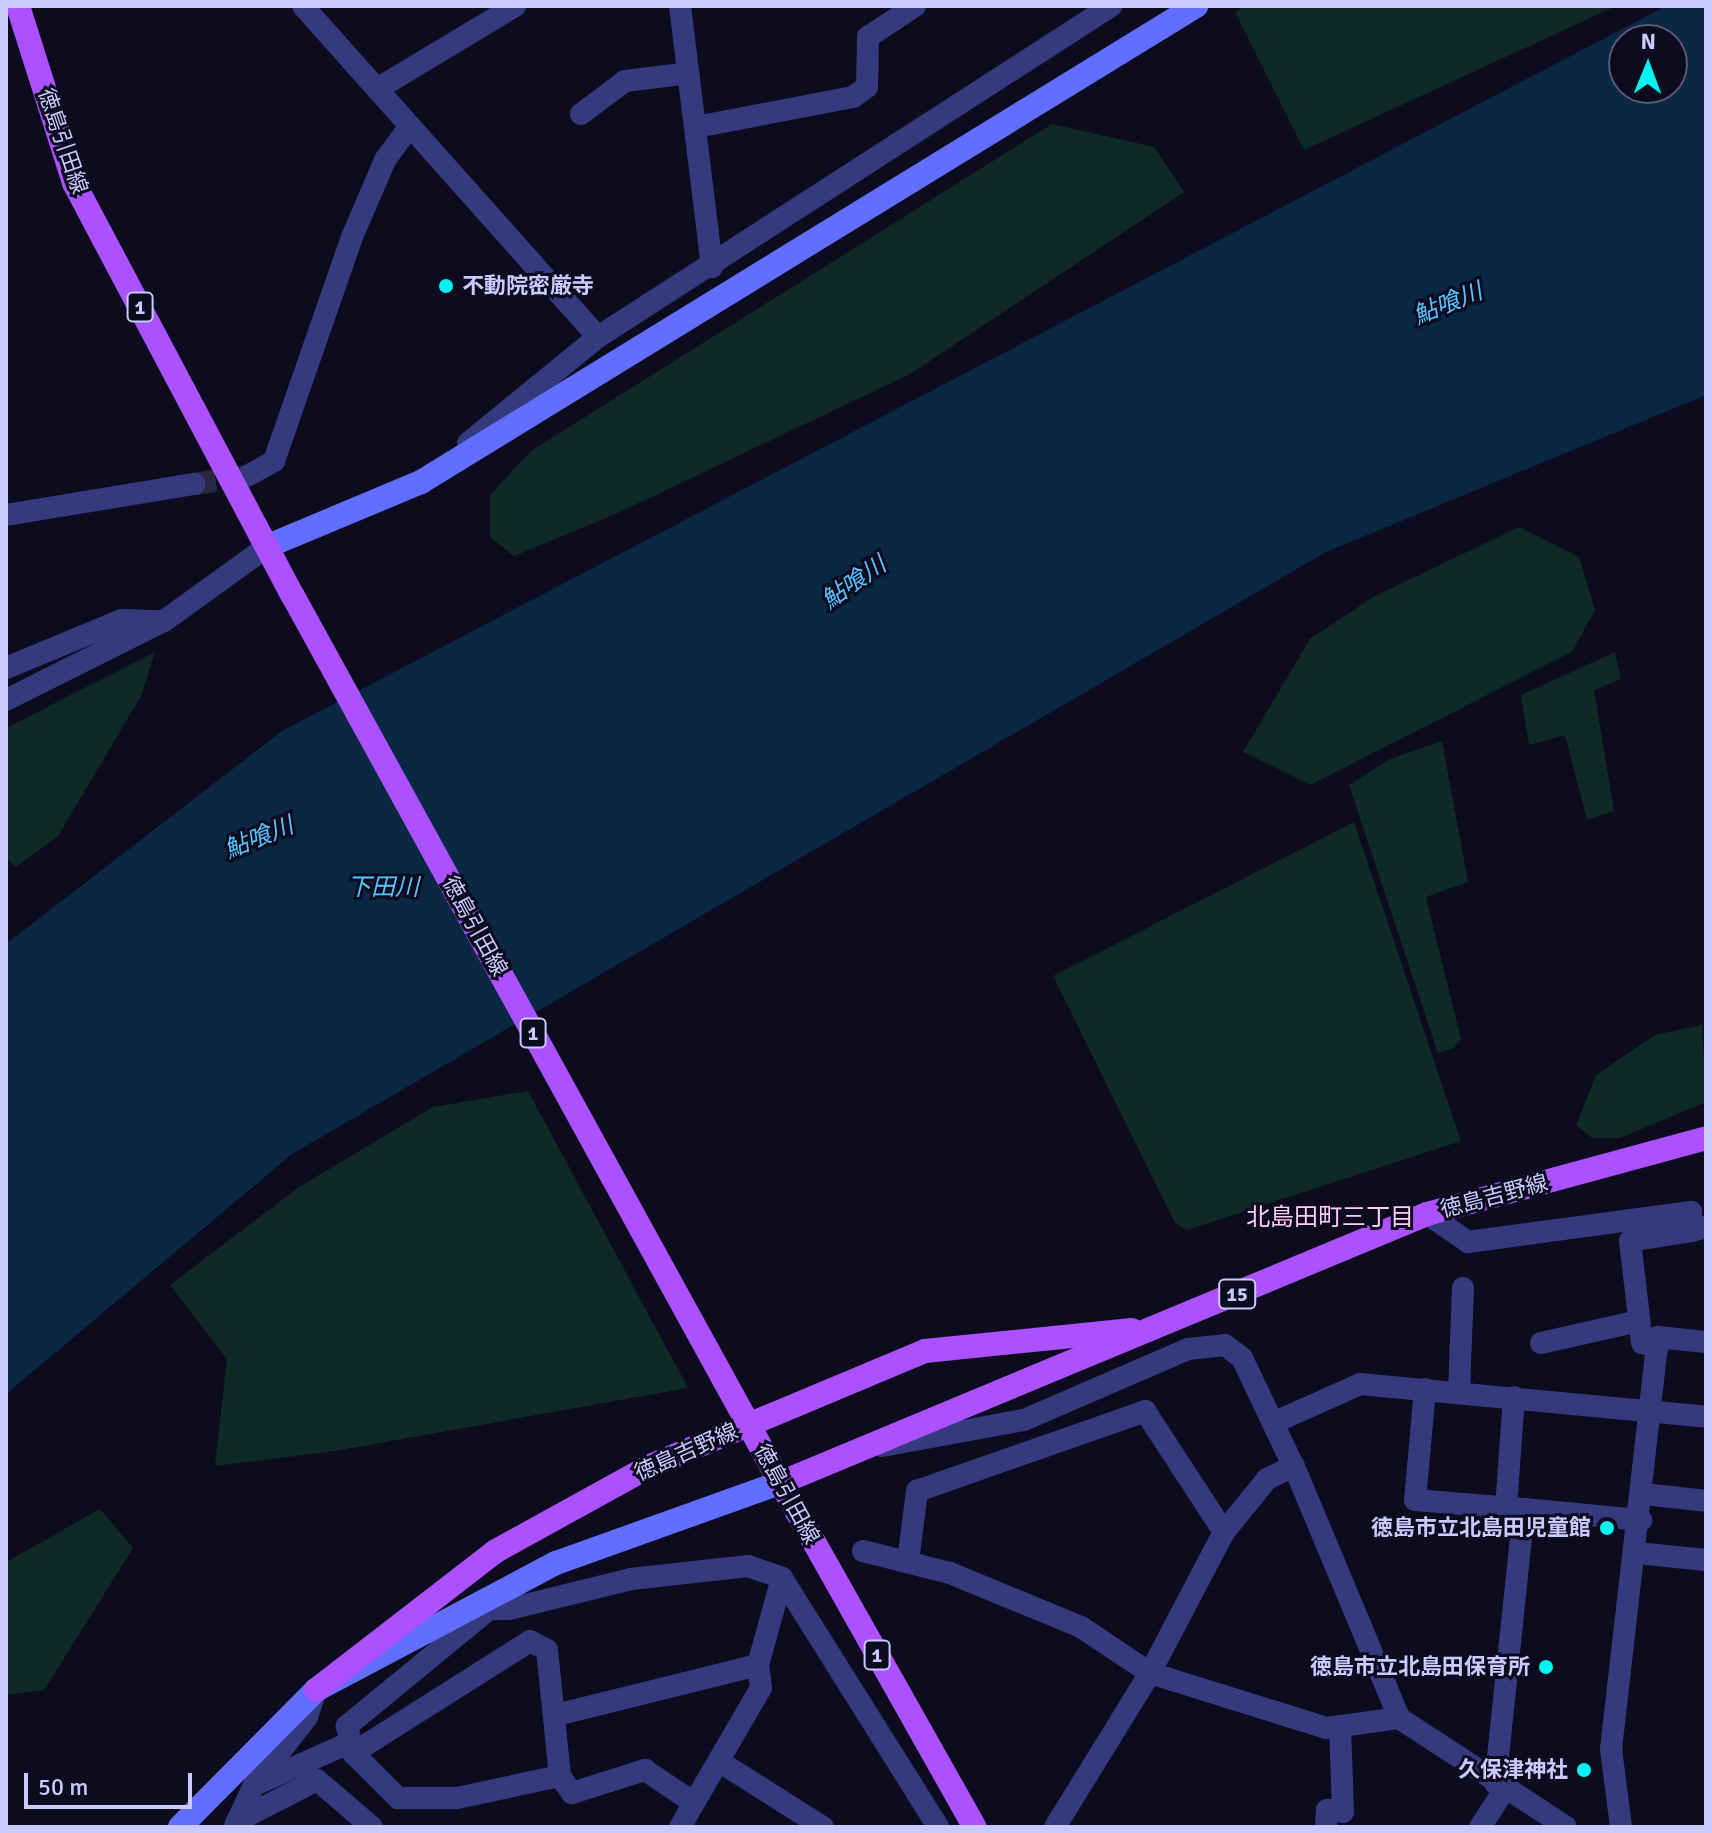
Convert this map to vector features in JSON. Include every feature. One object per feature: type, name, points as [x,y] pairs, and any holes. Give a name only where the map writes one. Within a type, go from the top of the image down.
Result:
[{"type":"main road","name":"徳島引田線","points":[[18,6],[74,183],[293,596],[777,1477],[975,1827]]},
{"type":"main road","name":"徳島吉野線","points":[[777,1477],[848,1452],[1155,1328],[1427,1214],[1706,1138]]},
{"type":"main road","name":"徳島吉野線","points":[[316,1690],[496,1551],[650,1466],[925,1351],[1155,1328]]},
{"type":"street","points":[[303,6],[598,337]]},
{"type":"street","points":[[377,89],[515,6]]},
{"type":"street","points":[[680,6],[712,267]]},
{"type":"street","points":[[696,127],[853,97],[867,87],[868,37],[915,6]]},
{"type":"street","points":[[421,482],[598,337],[712,267],[1111,6]]},
{"type":"street","points":[[6,700],[164,621],[268,546],[421,482],[1196,6]]},
{"type":"street","points":[[581,114],[625,81],[689,73]]},
{"type":"street","points":[[249,475],[274,461],[352,237],[385,160],[410,126]]},
{"type":"street","points":[[6,515],[194,484]]},
{"type":"street","points":[[6,668],[122,620],[164,621]]},
{"type":"street","points":[[1427,1214],[1468,1242],[1691,1212],[1699,1229],[1630,1241],[1642,1343],[1658,1347]]},
{"type":"street","points":[[1459,1391],[1463,1288]]},
{"type":"street","points":[[1541,1343],[1639,1321]]},
{"type":"street","points":[[1621,1827],[1611,1749],[1644,1494],[1658,1337],[1706,1342]]},
{"type":"street","points":[[848,1452],[1024,1420],[1188,1349],[1225,1345],[1242,1358],[1294,1466],[1399,1718],[1566,1827]]},
{"type":"street","points":[[1273,1423],[1360,1384],[1459,1391],[1706,1417]]},
{"type":"street","points":[[1425,1389],[1415,1500],[1641,1520]]},
{"type":"street","points":[[1480,1827],[1500,1786],[1515,1509],[1514,1397]]},
{"type":"street","points":[[908,1562],[917,1491],[1145,1411],[1224,1532]]},
{"type":"street","points":[[1055,1827],[1150,1673],[1224,1532],[1267,1479],[1294,1466]]},
{"type":"street","points":[[180,1827],[316,1690],[477,1610],[556,1563],[777,1477]]},
{"type":"street","points":[[1644,1494],[1706,1501]]},
{"type":"street","points":[[863,1551],[950,1573],[1081,1627],[1150,1673],[1327,1728],[1399,1718]]},
{"type":"street","points":[[1637,1553],[1706,1560]]},
{"type":"street","points":[[560,1776],[457,1798],[398,1798],[352,1747],[347,1726],[477,1610],[631,1579],[748,1566],[782,1578],[938,1827]]},
{"type":"street","points":[[680,1827],[761,1688],[758,1665],[782,1578]]},
{"type":"street","points":[[254,1785],[352,1747],[530,1641],[547,1650],[560,1776],[572,1793],[645,1770],[694,1803]]},
{"type":"street","points":[[556,1715],[758,1665]]},
{"type":"street","points":[[236,1824],[254,1785],[307,1717],[316,1690]]},
{"type":"street","points":[[1326,1827],[1327,1810],[1343,1812],[1340,1726]]},
{"type":"street","points":[[720,1762],[823,1827]]},
{"type":"street","points":[[236,1824],[317,1780],[372,1827]]},
{"type":"green space","points":[[1245,6],[1616,6],[1304,150],[1235,12]]},
{"type":"green space","points":[[1052,124],[1154,147],[1184,192],[910,374],[618,513],[514,556],[490,537],[490,495],[531,451]]},
{"type":"green space","points":[[1519,527],[1579,557],[1595,610],[1572,652],[1310,785],[1243,752],[1310,639],[1375,596]]},
{"type":"green space","points":[[155,652],[141,696],[58,836],[16,867],[6,858],[6,728]]},
{"type":"green space","points":[[1615,652],[1621,679],[1594,690],[1614,811],[1587,820],[1565,735],[1529,745],[1521,695]]},
{"type":"green space","points":[[1442,741],[1468,882],[1426,897],[1461,1039],[1454,1048],[1438,1053],[1349,785],[1390,759]]},
{"type":"green space","points":[[1354,822],[1461,1141],[1187,1230],[1175,1223],[1053,976]]},
{"type":"green space","points":[[1702,1025],[1706,1102],[1620,1138],[1592,1138],[1576,1125],[1596,1075],[1655,1035]]},
{"type":"green space","points":[[528,1091],[688,1388],[335,1451],[215,1466],[227,1359],[170,1285],[299,1187],[433,1107]]},
{"type":"green space","points":[[100,1509],[133,1548],[44,1690],[6,1695],[6,1562]]},
{"type":"water","name":"下田川","points":[[1666,6],[1706,6],[1706,395],[1326,552],[292,1154],[6,1394],[6,944],[282,731],[1608,36],[1608,104],[1688,104],[1688,24],[1632,24]]},
{"type":"tunnel","points":[[194,484],[248,476]]},
{"type":"place","name":"不動院密厳寺","points":[[446,286]]},
{"type":"place","name":"徳島市立北島田児童館","points":[[1607,1528]]},
{"type":"place","name":"徳島市立北島田保育所","points":[[1546,1667]]},
{"type":"place","name":"久保津神社","points":[[1584,1770]]},
{"type":"district","name":"北島田町三丁目","points":[[1330,1218]]},
{"type":"water label","name":"鮎喰川","points":[[1448,304]]},
{"type":"water label","name":"鮎喰川","points":[[854,583]]},
{"type":"water label","name":"鮎喰川","points":[[259,838]]}]
